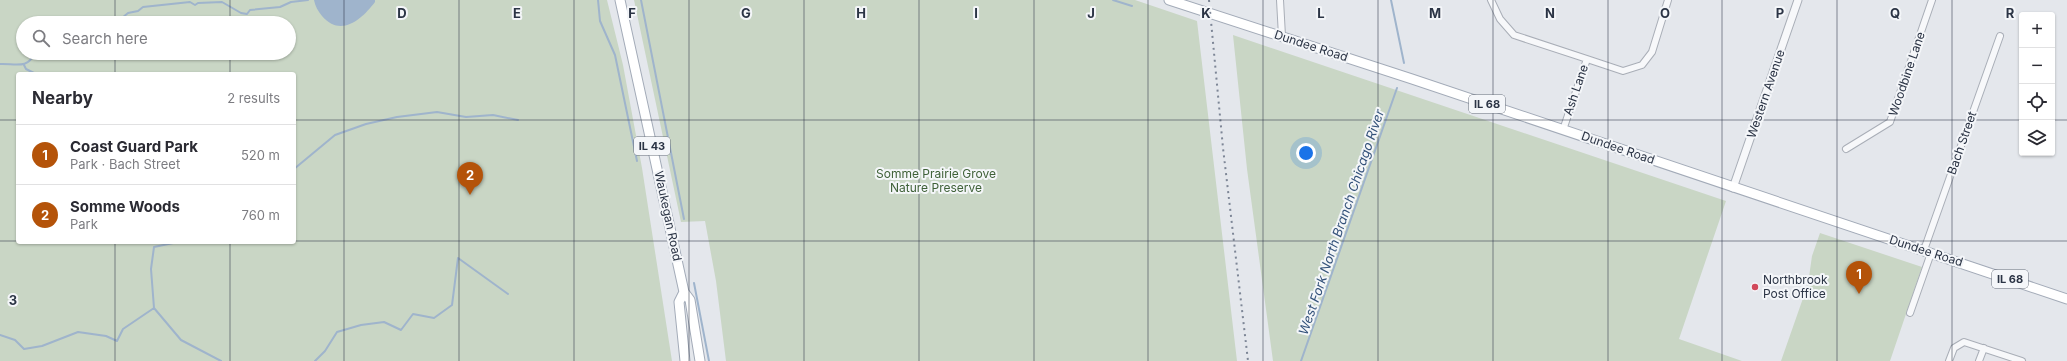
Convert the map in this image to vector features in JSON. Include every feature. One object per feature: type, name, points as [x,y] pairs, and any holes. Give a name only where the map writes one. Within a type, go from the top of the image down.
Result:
[{"type":"main road","name":"Waukegan Road","points":[[620,0],[684,292],[690,300],[700,361]]},
{"type":"main road","name":"Dundee Road","points":[[1169,0],[1386,70],[1734,188],[2067,298]]},
{"type":"main road","name":"Waukegan Road","points":[[684,292],[679,302],[685,361]]},
{"type":"street","points":[[1280,0],[1282,36]]},
{"type":"street","points":[[1491,0],[1500,19],[1514,35],[1586,59]]},
{"type":"street","name":"Ash Lane","points":[[1563,130],[1586,59],[1623,71],[1642,65],[1652,52],[1668,0]]},
{"type":"street","name":"Western Avenue","points":[[1734,188],[1798,0]]},
{"type":"street","name":"Woodbine Lane","points":[[1846,149],[1890,122],[1932,0]]},
{"type":"street","name":"Bach Street","points":[[1910,313],[1928,251],[2000,36]]},
{"type":"street","points":[[1949,361],[1954,348],[1959,344],[1970,343],[2022,361]]},
{"type":"street","points":[[1979,361],[1984,348]]},
{"type":"green space","points":[[0,0],[607,0],[623,65],[642,168],[672,361],[0,361]]},
{"type":"green space","name":"Somme Prairie Grove Nature Preserve","points":[[634,0],[1135,0],[1197,21],[1237,361],[726,361],[716,281],[705,221],[681,222]]},
{"type":"green space","points":[[1233,35],[1726,201],[1679,339],[1742,361],[1273,361],[1247,169]]},
{"type":"green space","points":[[1820,233],[1922,267],[1890,361],[1781,361],[1808,284],[1812,256]]},
{"type":"water","points":[[314,0],[375,0],[375,2],[358,20],[344,26],[329,22],[322,16]]},
{"type":"waterway","points":[[124,16],[128,13],[138,11],[143,7],[190,2],[195,5],[198,3],[222,2],[241,13],[247,14],[250,10],[280,7],[291,2],[308,0]]},
{"type":"waterway","points":[[598,0],[600,21],[615,55],[637,161]]},
{"type":"waterway","points":[[641,0],[684,219]]},
{"type":"waterway","points":[[1113,0],[1132,6]]},
{"type":"waterway","name":"West Fork North Branch Chicago River","points":[[1391,0],[1404,63]]},
{"type":"waterway","points":[[0,64],[24,64],[30,60]]},
{"type":"waterway","points":[[24,65],[26,69],[32,72]]},
{"type":"waterway","name":"West Fork North Branch Chicago River","points":[[1301,361],[1397,88]]},
{"type":"waterway","points":[[296,167],[335,135],[366,124],[397,117],[437,112],[466,117],[493,115],[518,120]]},
{"type":"waterway","points":[[168,244],[154,247],[151,269],[154,308],[181,340],[221,361]]},
{"type":"waterway","points":[[315,361],[325,351],[337,332],[361,325],[384,322],[401,330],[413,314],[434,318],[452,305],[458,258],[508,294]]},
{"type":"waterway","points":[[694,283],[709,361]]},
{"type":"waterway","points":[[0,335],[15,340],[24,349],[42,346],[78,332],[106,336],[117,341],[123,329],[154,308]]},
{"type":"railway","points":[[1209,0],[1223,148],[1248,361]]},
{"type":"place","name":"Somme Woods","points":[[470,195]]},
{"type":"place","name":"Northbrook Post Office","points":[[1755,287]]},
{"type":"place","name":"Coast Guard Park","points":[[1859,294]]}]
